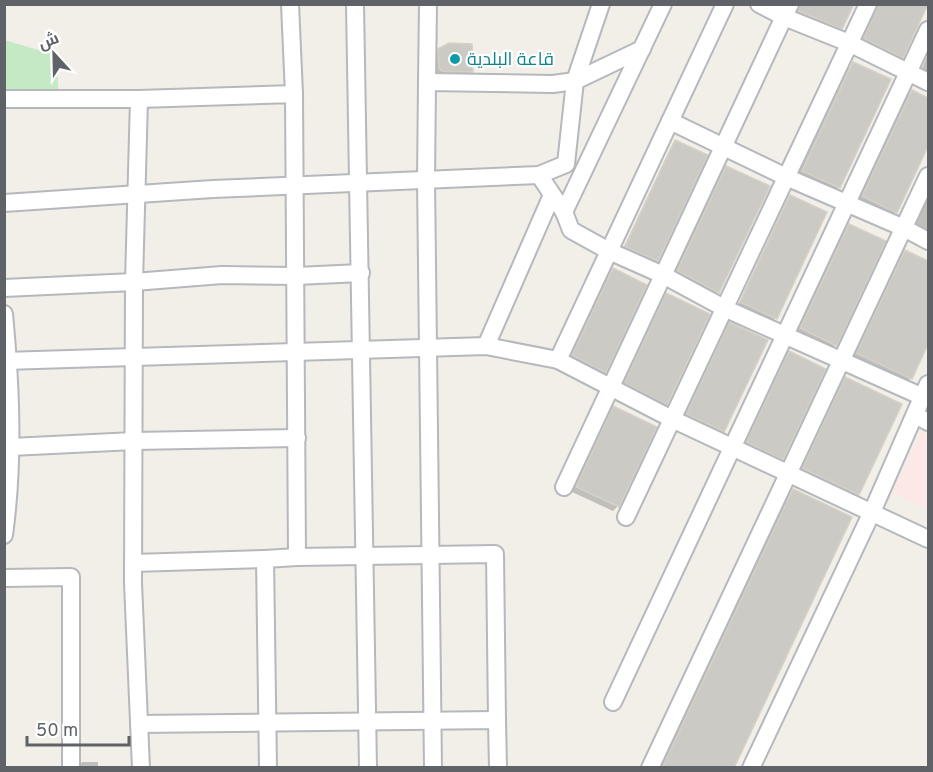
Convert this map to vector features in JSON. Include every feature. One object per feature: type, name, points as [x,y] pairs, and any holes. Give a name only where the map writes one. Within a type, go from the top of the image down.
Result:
[{"type":"street","points":[[290,4],[294,94],[297,557]]},
{"type":"street","points":[[355,4],[360,183],[368,768]]},
{"type":"street","points":[[428,4],[426,180],[434,768]]},
{"type":"street","points":[[4,203],[295,186],[539,176],[566,164],[575,81],[601,4]]},
{"type":"street","points":[[564,212],[663,4]]},
{"type":"street","points":[[558,360],[725,4]]},
{"type":"street","points":[[759,4],[787,11],[928,82]]},
{"type":"street","points":[[626,517],[868,4]]},
{"type":"street","points":[[564,487],[787,11]]},
{"type":"street","points":[[613,702],[928,30]]},
{"type":"street","points":[[427,82],[553,84],[575,81],[642,49]]},
{"type":"street","points":[[4,99],[139,99],[294,94]]},
{"type":"street","points":[[139,99],[134,282],[134,563],[141,768]]},
{"type":"street","points":[[670,121],[724,145],[786,177],[904,228],[928,241]]},
{"type":"street","points":[[539,176],[564,212],[571,231],[663,275],[724,308],[842,360],[926,391],[922,418],[872,512],[750,768]]},
{"type":"street","points":[[650,768],[928,176]]},
{"type":"street","points":[[486,346],[552,195]]},
{"type":"street","points":[[4,288],[222,276],[361,273]]},
{"type":"street","points":[[4,314],[11,447],[4,535]]},
{"type":"street","points":[[6,361],[486,346],[558,360],[672,419],[928,539]]},
{"type":"street","points":[[11,447],[134,441],[297,438]]},
{"type":"street","points":[[134,563],[297,557],[495,554],[498,768]]},
{"type":"street","points":[[265,559],[268,768]]},
{"type":"street","points":[[4,578],[70,578],[71,768]]},
{"type":"street","points":[[139,724],[497,720]]},
{"type":"shaded area","points":[[921,432],[928,435],[928,510],[892,493]]},
{"type":"green space","points":[[4,40],[56,55],[59,97],[5,98]]},
{"type":"building","points":[[800,4],[854,4],[842,29],[798,11]]},
{"type":"building","points":[[879,4],[928,4],[903,58],[863,38]]},
{"type":"building","name":"قاعة البلدية","points":[[449,43],[472,44],[473,72],[443,72],[439,68],[438,49]]},
{"type":"building","points":[[853,62],[891,79],[840,188],[802,171]]},
{"type":"building","points":[[912,90],[928,98],[928,146],[897,213],[862,196]]},
{"type":"building","points":[[675,140],[708,155],[658,261],[625,247]]},
{"type":"building","points":[[726,166],[770,186],[719,293],[677,271]]},
{"type":"building","points":[[790,195],[827,212],[777,319],[740,302]]},
{"type":"building","points":[[849,224],[886,241],[837,346],[800,328]]},
{"type":"building","points":[[905,250],[928,261],[928,344],[912,379],[856,353]]},
{"type":"building","points":[[613,268],[647,285],[606,373],[572,355]]},
{"type":"building","points":[[666,293],[710,314],[667,405],[624,383]]},
{"type":"building","points":[[729,322],[768,340],[724,432],[686,414]]},
{"type":"building","points":[[789,351],[826,369],[783,460],[746,442]]},
{"type":"building","points":[[845,377],[902,404],[859,495],[802,468]]},
{"type":"building","points":[[613,406],[657,427],[619,507],[576,487]]},
{"type":"building","points":[[793,489],[852,517],[734,768],[662,768]]},
{"type":"place","name":"قاعة البلدية","points":[[455,59]]}]
